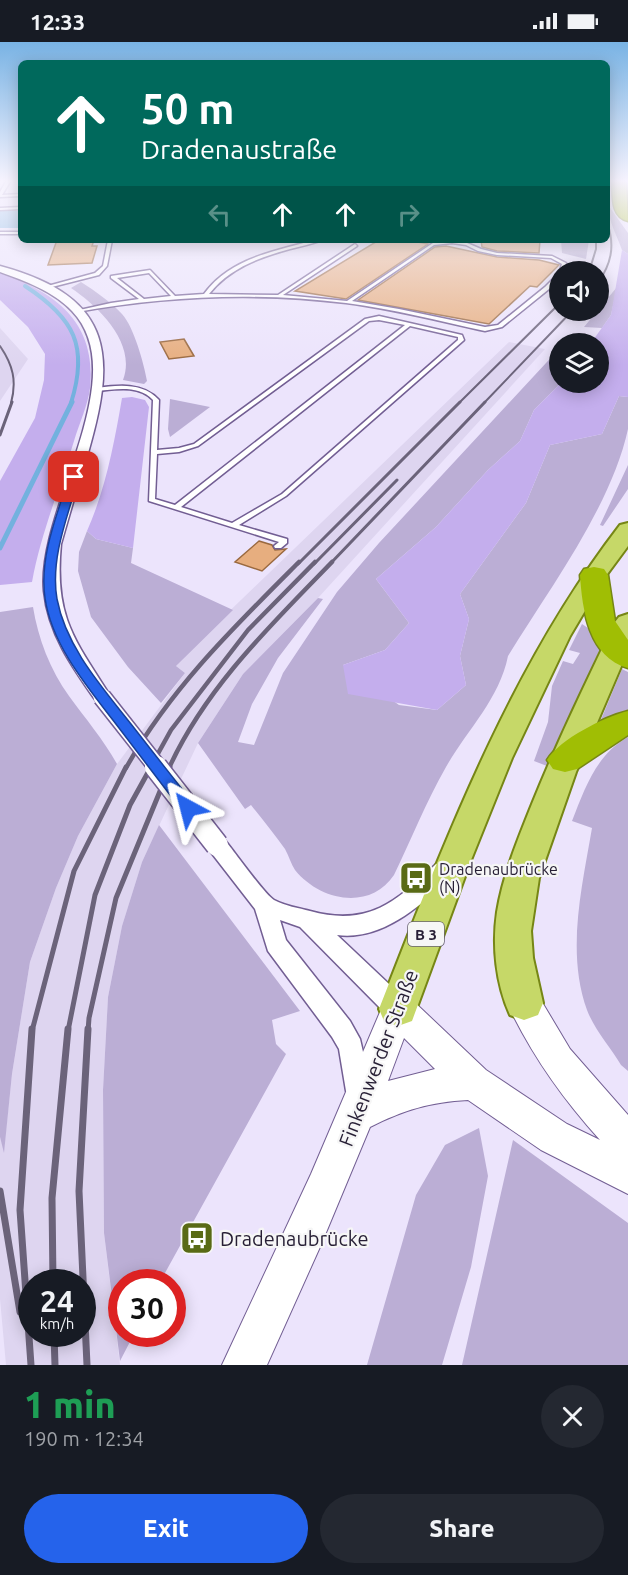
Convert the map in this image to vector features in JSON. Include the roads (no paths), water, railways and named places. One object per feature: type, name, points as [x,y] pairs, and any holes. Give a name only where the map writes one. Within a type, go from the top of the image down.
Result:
[{"type":"highway","points":[[594,575],[597,615],[602,630],[624,642]]},
{"type":"highway","points":[[565,760],[628,722]]},
{"type":"main road","name":"Finkenwerder Straße","points":[[244,1365],[288,1276],[359,1113],[454,860],[497,758],[557,636],[594,575],[628,530]]},
{"type":"main road","points":[[624,642],[565,760],[525,864],[515,908],[513,949],[524,1003],[557,1063],[628,1142]]},
{"type":"main road","points":[[398,1009],[473,1082],[554,1137],[628,1174]]},
{"type":"main road","points":[[359,1113],[375,1104],[421,1088],[473,1082]]},
{"type":"street","points":[[0,269],[46,288],[77,311],[87,324],[97,350],[100,370],[94,411],[54,544],[51,565],[51,597],[58,626],[102,697],[265,906],[276,944],[321,1000],[351,1047],[359,1083],[359,1113]]},
{"type":"street","points":[[265,906],[309,922],[340,927],[360,925],[382,919],[416,898],[454,860]]},
{"type":"street","points":[[309,922],[398,1009]]},
{"type":"lane","points":[[46,288],[97,274],[105,266],[109,243]]},
{"type":"lane","points":[[206,294],[223,275],[241,265],[263,256],[309,243]]},
{"type":"lane","points":[[348,302],[433,244],[439,243]]},
{"type":"lane","points":[[462,243],[497,254],[552,257],[560,261]]},
{"type":"lane","points":[[280,295],[355,245]]},
{"type":"lane","points":[[143,300],[113,277],[150,271],[174,297]]},
{"type":"lane","points":[[77,311],[143,300],[206,294],[280,295],[348,302],[485,329],[500,326],[549,286]]},
{"type":"lane","points":[[155,452],[179,450],[196,445],[367,320],[379,318],[460,336],[461,340],[284,495],[232,525]]},
{"type":"lane","points":[[177,507],[410,324]]},
{"type":"lane","points":[[98,389],[131,388],[153,396],[156,400],[151,500],[284,541],[278,546]]},
{"type":"waterway","points":[[25,286],[55,310],[66,322],[73,335],[78,365],[71,403]]},
{"type":"waterway","points":[[0,548],[72,402]]},
{"type":"railway","points":[[609,261],[611,242]]},
{"type":"railway","points":[[592,261],[596,243]]},
{"type":"railway","points":[[459,403],[549,314]]},
{"type":"railway","points":[[484,403],[562,321]]},
{"type":"railway","points":[[0,346],[13,373],[14,387],[11,403]]},
{"type":"railway","points":[[0,435],[12,402]]},
{"type":"railway","points":[[330,564],[485,402]]},
{"type":"railway","points":[[298,564],[459,403]]},
{"type":"railway","points":[[314,564],[397,480]]},
{"type":"railway","points":[[126,768],[143,739],[183,685],[228,634],[299,562]]},
{"type":"railway","points":[[150,768],[171,730],[248,630],[315,562]]},
{"type":"railway","points":[[169,768],[202,710],[241,658],[332,562]]},
{"type":"railway","points":[[32,1031],[74,871],[126,767]]},
{"type":"railway","points":[[68,1031],[95,895],[130,805],[151,767]]},
{"type":"railway","points":[[88,1031],[116,898],[170,767]]},
{"type":"railway","points":[[31,1365],[20,1210],[32,1029]]},
{"type":"railway","points":[[53,1269],[52,1198],[68,1029]]},
{"type":"railway","points":[[87,1365],[79,1191],[88,1029]]},
{"type":"railway","points":[[0,1191],[18,1300]]},
{"type":"railway","points":[[54,1347],[55,1365]]},
{"type":"place","name":"Dradenaubrücke (N)","points":[[416,878]]},
{"type":"place","name":"Dradenaubrücke","points":[[197,1238]]}]
